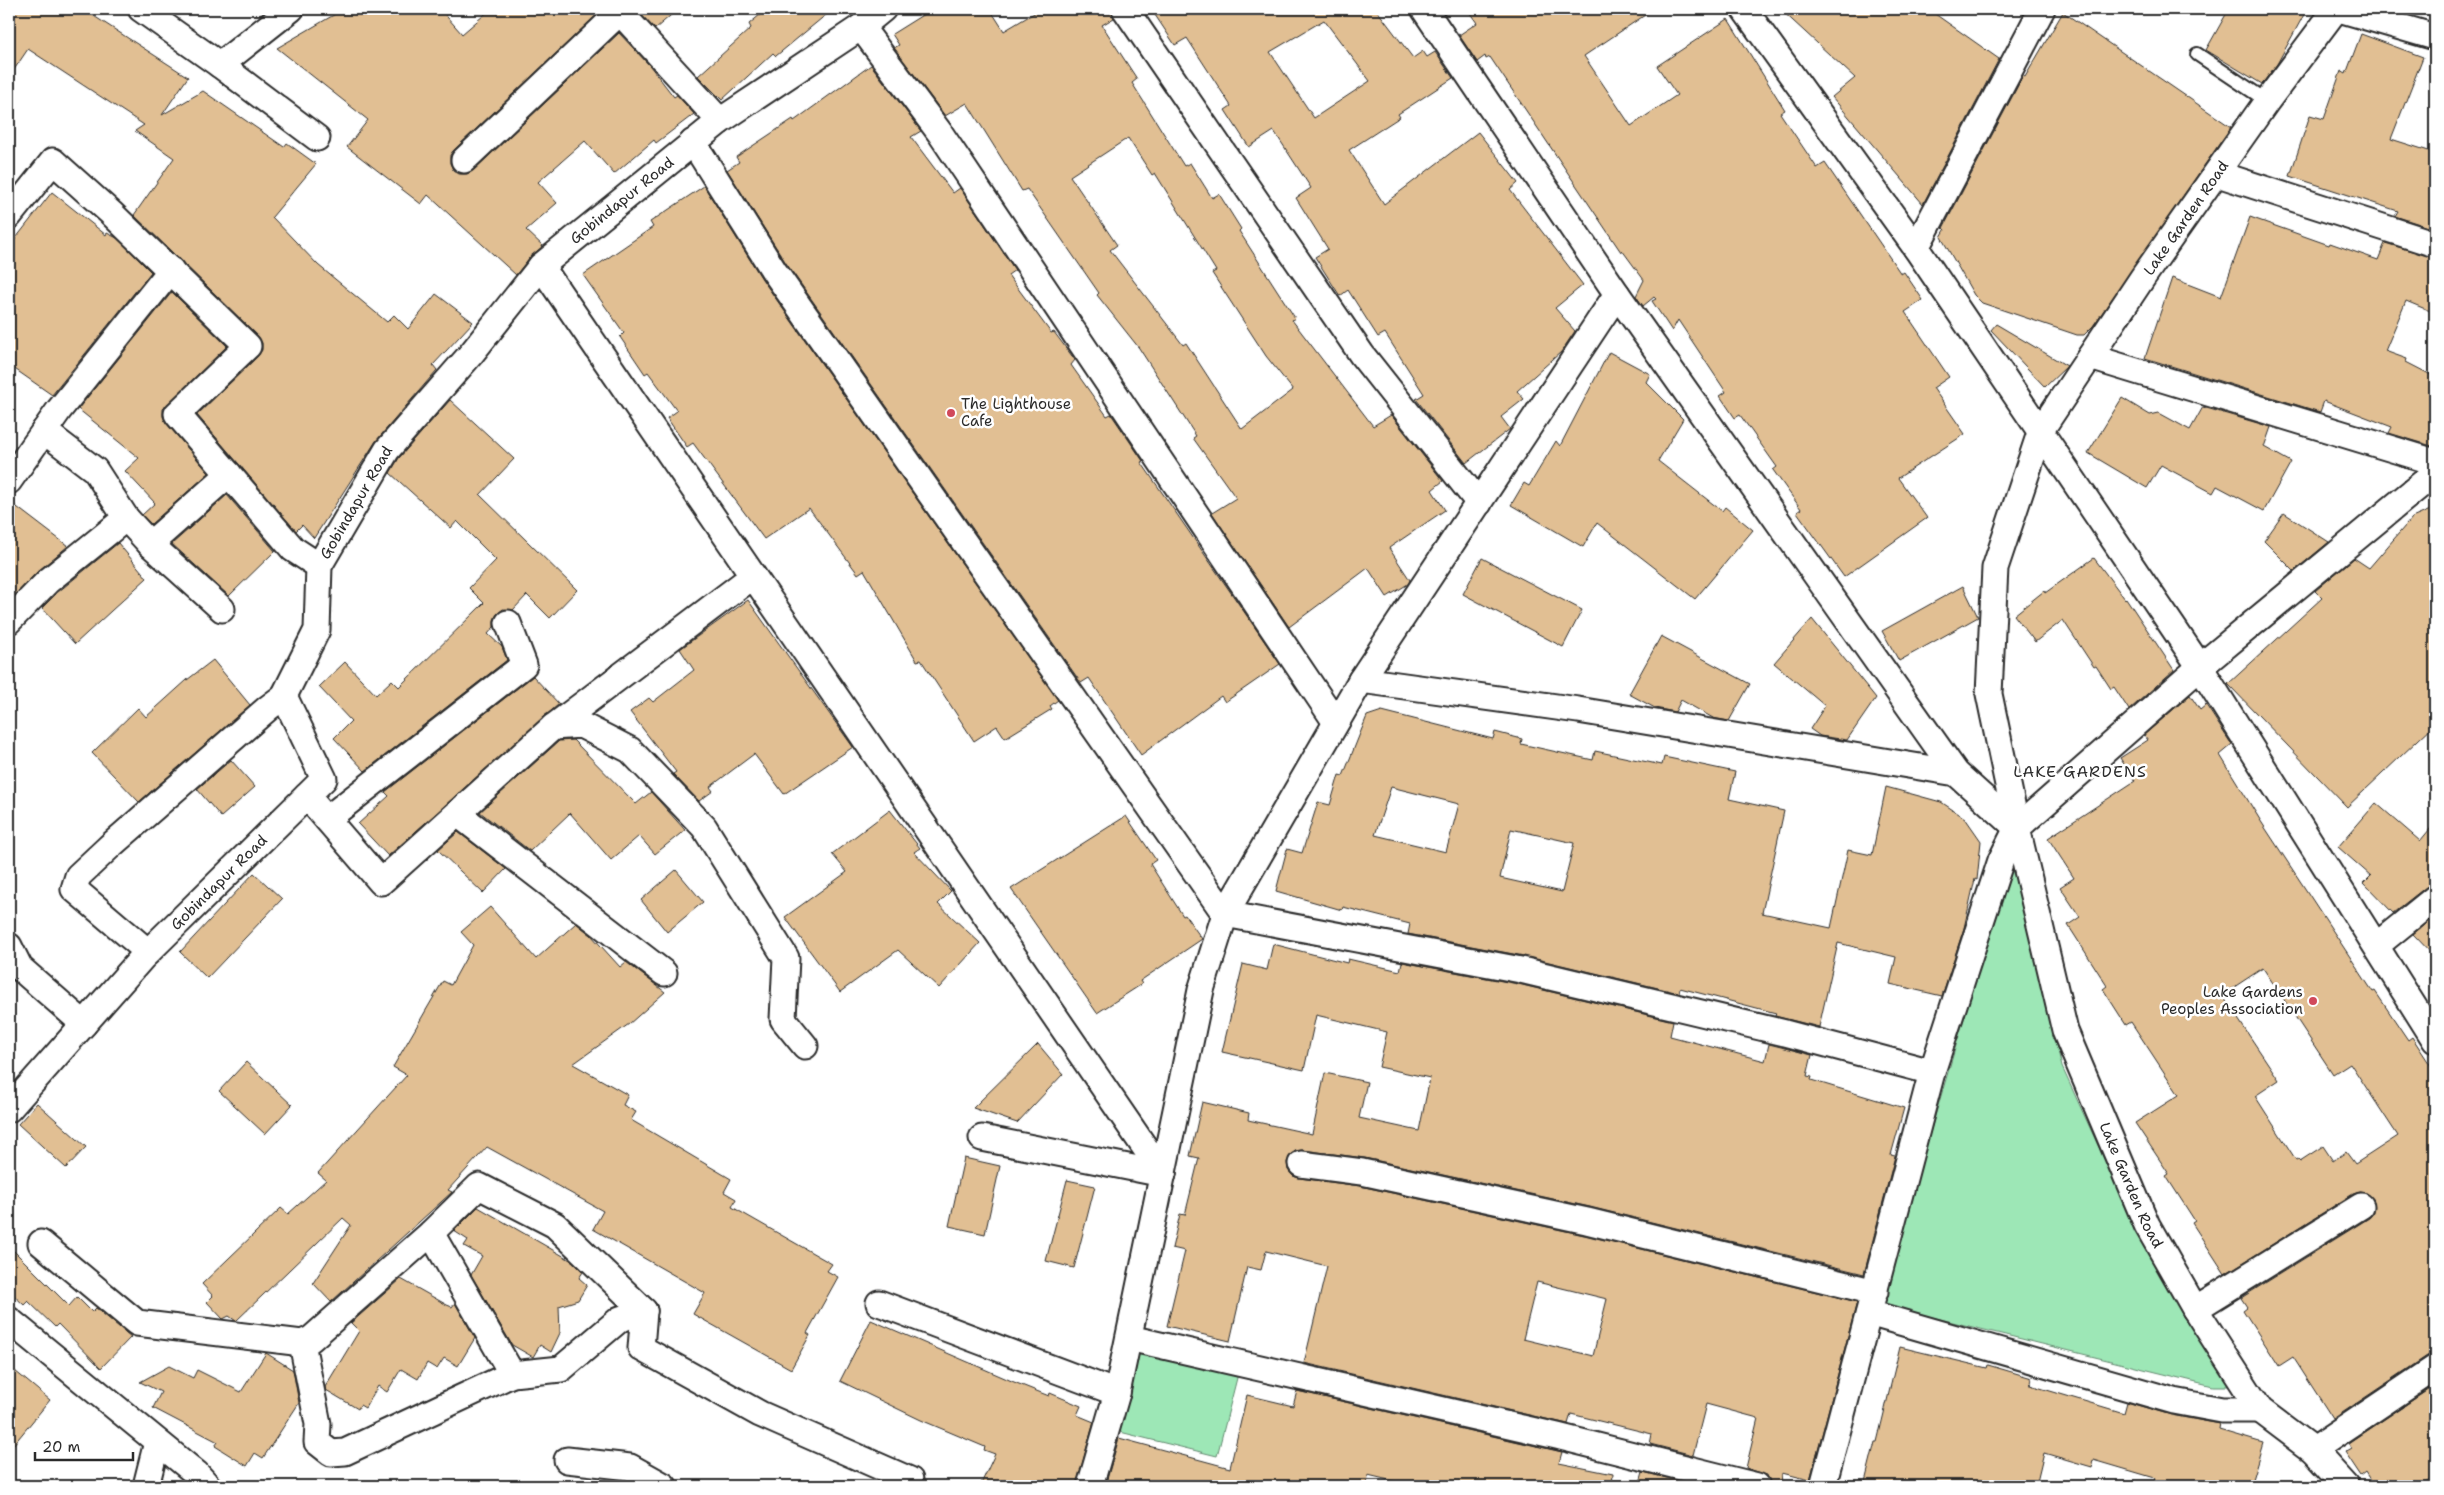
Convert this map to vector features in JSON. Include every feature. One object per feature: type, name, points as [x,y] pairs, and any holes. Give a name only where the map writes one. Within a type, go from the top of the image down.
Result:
[{"type":"street","points":[[141,9],[220,65],[317,138]]},
{"type":"street","points":[[220,65],[291,9]]},
{"type":"street","name":"Gobindapur Road","points":[[9,1109],[148,952],[324,779],[284,696],[317,630],[319,566],[387,450],[471,354],[541,266],[720,121],[860,28],[883,9]]},
{"type":"street","points":[[1124,9],[1362,355],[1478,503]]},
{"type":"street","points":[[1424,9],[1617,294],[1956,773],[2017,828]]},
{"type":"street","points":[[1744,9],[1916,248],[2200,667],[2435,1040]]},
{"type":"street","points":[[1916,248],[2042,9]]},
{"type":"street","points":[[2338,9],[2435,37]]},
{"type":"street","name":"Lake Garden Road","points":[[2338,9],[2267,101],[2218,174],[2143,277],[2040,430],[1995,568],[1989,694],[2017,828],[2065,1031],[2147,1225],[2194,1309],[2260,1410],[2313,1450],[2346,1486]]},
{"type":"street","points":[[464,160],[619,10],[720,121]]},
{"type":"street","points":[[860,28],[940,133],[1336,721]]},
{"type":"street","points":[[693,142],[774,271],[1225,914],[1521,970],[1785,1033],[1932,1072]]},
{"type":"street","points":[[9,216],[53,160],[171,270],[248,346],[177,414],[293,549],[319,566]]},
{"type":"street","points":[[2218,174],[2435,244]]},
{"type":"street","points":[[541,266],[1163,1174]]},
{"type":"street","points":[[9,481],[44,431],[171,270]]},
{"type":"street","points":[[1090,1486],[1118,1393],[1201,990],[1225,914],[1361,680],[1617,294]]},
{"type":"street","points":[[2090,357],[2435,462]]},
{"type":"street","points":[[44,431],[95,470],[126,518],[150,544],[222,609]]},
{"type":"street","points":[[1823,1486],[1932,1072],[2001,860],[2017,828],[2200,667],[2435,473]]},
{"type":"street","points":[[150,544],[229,474]]},
{"type":"street","points":[[9,621],[48,581],[126,518]]},
{"type":"street","points":[[307,796],[382,882],[553,727],[753,576]]},
{"type":"street","points":[[327,820],[524,665],[508,623]]},
{"type":"street","points":[[1361,680],[1578,710],[1956,773]]},
{"type":"street","points":[[148,952],[74,889],[78,876],[116,840],[284,696]]},
{"type":"street","points":[[553,727],[581,725],[630,750],[704,827],[786,958],[783,1019],[805,1046]]},
{"type":"street","points":[[458,814],[664,973]]},
{"type":"street","points":[[2376,945],[2435,898]]},
{"type":"street","points":[[9,946],[20,968],[84,1024]]},
{"type":"street","points":[[982,1138],[1163,1174]]},
{"type":"street","points":[[1301,1164],[1362,1172],[1587,1221],[1872,1303],[2174,1401],[2222,1410],[2260,1410]]},
{"type":"street","points":[[40,1243],[137,1323],[302,1343],[312,1339],[431,1233],[480,1186],[555,1225],[644,1310]]},
{"type":"street","points":[[2194,1309],[2361,1206]]},
{"type":"street","points":[[431,1233],[512,1374]]},
{"type":"street","points":[[879,1303],[1118,1393]]},
{"type":"street","points":[[302,1343],[318,1424],[317,1442],[331,1452],[346,1452],[512,1374],[561,1369],[620,1319],[644,1310]]},
{"type":"street","points":[[644,1310],[641,1348],[760,1414],[910,1480],[910,1486]]},
{"type":"street","points":[[12,1329],[158,1442],[208,1486]]},
{"type":"street","points":[[1129,1338],[1557,1436],[1757,1486]]},
{"type":"street","points":[[2313,1450],[2435,1368]]},
{"type":"street","points":[[146,1486],[158,1442]]},
{"type":"street","points":[[567,1460],[630,1467],[664,1486]]},
{"type":"lane","points":[[2197,54],[2267,101]]},
{"type":"green space","points":[[2011,861],[2062,1067],[2137,1230],[2245,1386],[2213,1386],[1879,1304]]},
{"type":"green space","points":[[1137,1348],[1238,1374],[1217,1456],[1116,1431]]},
{"type":"building","points":[[9,9],[83,9],[188,77],[162,115],[203,91],[284,147],[287,143],[316,164],[272,217],[318,265],[387,322],[394,315],[408,329],[436,294],[473,322],[433,365],[437,370],[376,441],[314,538],[302,525],[296,531],[197,415],[258,356],[262,350],[262,343],[258,336],[134,215],[174,158],[135,131],[144,125],[28,49],[9,77]]},
{"type":"building","points":[[344,9],[440,9],[462,34],[491,9],[603,9],[454,150],[450,155],[450,163],[453,170],[459,174],[467,174],[474,170],[619,33],[650,66],[674,97],[677,95],[694,114],[656,143],[654,140],[614,174],[585,141],[538,182],[557,203],[526,230],[543,246],[530,257],[516,275],[428,195],[421,204],[347,147],[368,120],[277,48]]},
{"type":"building","points":[[636,9],[678,9],[655,29]]},
{"type":"building","points":[[767,9],[833,9],[776,56],[773,53],[722,100],[698,76],[751,28],[749,24]]},
{"type":"building","points":[[932,9],[990,9],[1004,31],[1041,9],[1111,9],[1114,18],[1102,25],[1137,79],[1132,83],[1184,166],[1190,163],[1212,198],[1219,194],[1241,229],[1239,231],[1295,318],[1292,320],[1373,426],[1391,415],[1443,481],[1432,490],[1445,510],[1389,548],[1410,580],[1408,584],[1387,597],[1368,568],[1289,627],[1212,513],[1236,498],[1193,438],[1196,436],[1139,348],[1097,295],[1099,293],[1027,189],[1022,191],[967,103],[945,116],[894,48],[899,45],[892,34]],"holes":[[[1128,138],[1152,175],[1155,173],[1216,271],[1212,273],[1266,356],[1293,390],[1242,429],[1186,343],[1183,345],[1110,250],[1117,245],[1070,176]]]},
{"type":"building","points":[[1151,9],[1376,9],[1413,58],[1423,51],[1427,57],[1435,52],[1453,78],[1398,114],[1400,117],[1349,150],[1384,204],[1478,132],[1518,183],[1510,190],[1583,285],[1555,308],[1575,331],[1561,352],[1517,391],[1524,399],[1501,417],[1510,429],[1466,463],[1416,399],[1424,394],[1385,333],[1378,337],[1348,290],[1340,296],[1315,257],[1328,249],[1296,198],[1311,188],[1274,131],[1249,147],[1225,110],[1231,106],[1187,38],[1175,45]],"holes":[[[1324,20],[1370,81],[1314,118],[1270,52]]]},
{"type":"building","points":[[1467,9],[1654,9],[1584,56],[1631,126],[1677,95],[1657,66],[1728,19],[1785,110],[1780,113],[1817,168],[1825,163],[1901,274],[1904,272],[1923,300],[1905,312],[1949,377],[1933,388],[1965,434],[1898,478],[1927,518],[1844,577],[1797,512],[1801,509],[1773,470],[1777,467],[1740,415],[1735,418],[1720,396],[1726,392],[1678,320],[1672,331],[1652,301],[1656,299],[1654,297],[1643,306],[1636,296],[1644,280],[1622,250],[1621,252],[1490,57],[1486,59],[1485,56],[1477,62],[1459,35],[1477,23]]},
{"type":"building","points":[[1780,9],[1928,9],[1999,59],[1923,204],[1832,97],[1855,78]]},
{"type":"building","points":[[2229,9],[2307,9],[2277,64],[2262,84],[2206,50]]},
{"type":"building","points":[[2063,12],[2231,127],[2093,326],[2084,335],[2077,335],[1982,303],[1974,295],[1941,237],[1945,230],[1943,228],[2023,76],[2025,77]]},
{"type":"building","points":[[2361,34],[2423,57],[2391,139],[2435,153],[2435,229],[2395,216],[2398,211],[2290,176],[2310,115],[2324,119],[2341,71],[2346,74]]},
{"type":"building","points":[[871,65],[921,131],[911,137],[953,193],[960,188],[1015,270],[1008,275],[1051,333],[1054,332],[1075,360],[1071,365],[1107,416],[1111,414],[1143,461],[1141,462],[1280,664],[1225,702],[1221,696],[1141,755],[1089,678],[1081,683],[786,263],[727,170],[739,162],[736,157],[793,119],[794,121]]},
{"type":"building","points":[[704,186],[762,279],[1058,700],[1050,706],[1052,709],[1005,738],[997,726],[974,741],[921,660],[917,661],[864,570],[858,574],[809,508],[764,539],[693,443],[687,447],[667,418],[677,411],[648,372],[645,374],[620,337],[624,333],[583,275],[653,227],[650,222]]},
{"type":"building","points":[[52,192],[106,235],[107,233],[117,238],[151,272],[52,395],[9,365],[9,247]]},
{"type":"building","points":[[2250,217],[2378,260],[2385,243],[2435,258],[2435,313],[2406,301],[2385,351],[2407,359],[2406,362],[2435,377],[2435,447],[2389,433],[2392,427],[2324,401],[2320,412],[2145,358],[2172,278],[2221,297]]},
{"type":"building","points":[[172,292],[227,346],[163,409],[166,423],[209,473],[151,524],[142,515],[155,503],[125,471],[139,458],[78,409]]},
{"type":"building","points":[[1996,324],[2067,366],[2045,387],[1991,330]]},
{"type":"building","points":[[1609,352],[1650,374],[1646,382],[1683,419],[1658,461],[1722,511],[1725,507],[1753,530],[1695,599],[1597,523],[1583,547],[1511,505],[1524,483],[1529,486],[1556,441],[1560,446]]},
{"type":"building","points":[[2122,398],[2150,415],[2159,413],[2190,430],[2203,407],[2271,427],[2264,447],[2291,462],[2264,511],[2217,486],[2213,493],[2161,465],[2147,488],[2088,453]]},
{"type":"building","points":[[450,400],[514,459],[480,495],[577,590],[550,618],[527,595],[513,610],[503,609],[497,614],[494,620],[494,627],[488,634],[502,647],[507,660],[365,771],[334,738],[351,721],[319,687],[345,662],[376,695],[392,680],[399,687],[484,603],[469,588],[496,560],[457,521],[451,528],[390,473],[399,458]]},
{"type":"building","points":[[227,495],[275,551],[229,596],[172,544]]},
{"type":"building","points":[[9,501],[68,546],[38,571],[9,601]]},
{"type":"building","points":[[2435,508],[2435,724],[2347,807],[2228,684],[2322,598],[2315,591],[2354,558],[2369,568],[2412,518]]},
{"type":"building","points":[[2284,513],[2329,542],[2294,571],[2264,541]]},
{"type":"building","points":[[118,543],[147,578],[75,644],[42,608],[58,592]]},
{"type":"building","points":[[1482,558],[1582,610],[1563,647],[1463,594]]},
{"type":"building","points":[[2094,558],[2126,598],[2174,670],[2129,710],[2114,687],[2111,689],[2096,666],[2094,667],[2063,620],[2035,642],[2014,615],[2044,591],[2045,593]]},
{"type":"building","points":[[1963,586],[1978,617],[1899,661],[1882,631]]},
{"type":"building","points":[[748,600],[853,747],[784,794],[754,754],[710,787],[713,791],[699,801],[673,774],[676,772],[630,712],[649,698],[653,702],[694,670],[680,649]]},
{"type":"building","points":[[1812,619],[1876,698],[1847,740],[1820,736],[1810,729],[1825,706],[1774,663]]},
{"type":"building","points":[[1661,636],[1750,684],[1729,721],[1713,718],[1681,700],[1675,712],[1655,708],[1629,694]]},
{"type":"building","points":[[213,660],[250,705],[139,802],[92,753],[138,708],[146,717],[187,680]]},
{"type":"building","points":[[533,676],[559,704],[388,856],[358,824],[389,796],[385,792]]},
{"type":"building","points":[[2190,695],[2200,710],[2206,705],[2232,745],[2220,755],[2262,823],[2373,992],[2375,991],[2408,1040],[2412,1037],[2435,1072],[2435,1354],[2427,1356],[2333,1419],[2293,1357],[2279,1366],[2243,1310],[2247,1307],[2241,1298],[2369,1218],[2374,1212],[2373,1199],[2367,1193],[2353,1194],[2225,1274],[2192,1223],[2195,1221],[2166,1176],[2169,1174],[2135,1123],[2179,1095],[2131,1022],[2126,1025],[2103,989],[2107,986],[2068,925],[2080,917],[2060,887],[2074,878],[2048,838],[2135,781],[2120,758],[2148,740],[2144,735]],"holes":[[[2263,968],[2333,1074],[2350,1063],[2398,1136],[2355,1164],[2346,1152],[2333,1161],[2323,1146],[2300,1161],[2296,1160],[2255,1096],[2279,1080],[2222,995]]]},
{"type":"building","points":[[1382,711],[1493,739],[1495,732],[1522,739],[1521,744],[1593,760],[1595,751],[1662,765],[1664,757],[1735,772],[1729,799],[1784,811],[1762,913],[1831,928],[1848,850],[1872,855],[1886,787],[1941,802],[1965,818],[1981,841],[1977,880],[1975,879],[1964,928],[1942,996],[1890,984],[1896,957],[1838,943],[1819,1027],[1775,1016],[1776,1013],[1680,988],[1679,993],[1524,956],[1408,934],[1410,924],[1343,907],[1342,910],[1276,891],[1287,849],[1302,853],[1318,802],[1330,805],[1339,775],[1343,776],[1367,716]],"holes":[[[1391,787],[1459,804],[1446,852],[1375,835]],[[1511,829],[1574,843],[1562,892],[1500,878]]]},
{"type":"building","points":[[573,740],[636,804],[651,792],[685,830],[655,854],[639,836],[611,860],[570,813],[530,851],[480,812],[559,741]]},
{"type":"building","points":[[231,760],[255,787],[221,817],[197,789]]},
{"type":"building","points":[[2376,803],[2420,841],[2435,823],[2435,884],[2426,887],[2393,913],[2364,883],[2371,876],[2338,847]]},
{"type":"building","points":[[890,810],[920,848],[914,852],[951,891],[938,904],[980,943],[939,988],[898,950],[840,992],[785,917],[847,872],[832,854]]},
{"type":"building","points":[[1126,816],[1156,860],[1150,864],[1183,916],[1185,915],[1202,939],[1140,981],[1142,984],[1097,1013],[1011,889]]},
{"type":"building","points":[[458,832],[506,869],[483,893],[438,850]]},
{"type":"building","points":[[676,870],[703,902],[667,932],[641,900]]},
{"type":"building","points":[[254,873],[282,899],[207,978],[180,952]]},
{"type":"building","points":[[490,907],[536,959],[576,923],[591,935],[620,967],[626,962],[665,992],[629,1024],[573,1064],[628,1095],[623,1105],[636,1112],[631,1120],[731,1179],[724,1192],[736,1199],[732,1207],[832,1264],[827,1271],[838,1277],[807,1333],[810,1335],[791,1369],[693,1314],[705,1293],[593,1229],[603,1211],[487,1147],[448,1190],[452,1192],[331,1302],[313,1283],[351,1225],[343,1218],[236,1321],[229,1316],[223,1319],[207,1302],[213,1296],[202,1284],[281,1208],[288,1214],[326,1180],[318,1173],[407,1075],[393,1067],[443,981],[451,985],[473,945],[461,932]]},
{"type":"building","points":[[2435,916],[2435,957],[2413,934]]},
{"type":"building","points":[[1273,944],[1347,963],[1348,959],[1400,971],[1402,962],[1518,984],[1673,1021],[1670,1036],[1765,1061],[1769,1044],[1812,1055],[1807,1076],[1812,1077],[1811,1080],[1904,1108],[1891,1155],[1895,1156],[1864,1274],[1590,1207],[1365,1158],[1302,1150],[1295,1151],[1287,1162],[1288,1170],[1293,1176],[1299,1178],[1360,1186],[1584,1235],[1857,1302],[1810,1480],[1782,1473],[1781,1486],[1771,1486],[1767,1475],[1746,1468],[1758,1418],[1706,1404],[1693,1455],[1650,1444],[1652,1434],[1571,1414],[1568,1424],[1304,1363],[1327,1266],[1266,1251],[1261,1270],[1247,1267],[1230,1341],[1167,1326],[1185,1251],[1172,1248],[1180,1214],[1185,1215],[1199,1158],[1190,1156],[1202,1102],[1249,1113],[1248,1120],[1312,1134],[1325,1073],[1367,1082],[1359,1118],[1419,1131],[1430,1078],[1379,1067],[1387,1032],[1316,1015],[1304,1070],[1222,1052],[1243,964],[1267,970]],"holes":[[[1537,1282],[1607,1299],[1593,1356],[1523,1339]]]},
{"type":"building","points":[[1038,1044],[1063,1074],[1017,1123],[973,1108]]},
{"type":"building","points":[[246,1062],[292,1105],[265,1134],[219,1091]]},
{"type":"building","points":[[37,1103],[86,1147],[66,1168],[18,1124]]},
{"type":"building","points":[[964,1158],[1000,1166],[985,1234],[949,1226]]},
{"type":"building","points":[[1067,1180],[1095,1186],[1074,1268],[1046,1261]]},
{"type":"building","points":[[478,1207],[572,1261],[583,1272],[579,1278],[587,1285],[578,1300],[559,1306],[560,1333],[551,1352],[540,1345],[533,1357],[512,1345],[471,1275],[482,1256],[464,1246],[468,1240],[454,1231]]},
{"type":"building","points":[[9,1246],[69,1306],[77,1297],[92,1312],[96,1308],[131,1337],[101,1368],[58,1324],[55,1327],[28,1301],[24,1305],[9,1291]]},
{"type":"building","points":[[401,1279],[447,1305],[452,1307],[455,1303],[475,1338],[458,1366],[444,1358],[437,1369],[427,1363],[418,1379],[401,1369],[387,1392],[378,1386],[365,1408],[360,1405],[358,1409],[326,1390],[325,1387],[359,1331],[351,1323]]},
{"type":"building","points":[[871,1320],[1014,1382],[1049,1396],[1050,1393],[1081,1406],[1077,1415],[1094,1422],[1076,1486],[980,1486],[995,1454],[984,1450],[985,1447],[921,1420],[840,1381]]},
{"type":"building","points":[[1900,1347],[1987,1368],[1988,1365],[2032,1378],[2030,1385],[2124,1413],[2127,1402],[2171,1415],[2220,1424],[2219,1430],[2263,1443],[2250,1486],[2152,1486],[2155,1478],[2094,1460],[2092,1467],[2044,1453],[2036,1486],[1864,1486],[1875,1442],[1877,1442]]},
{"type":"building","points":[[266,1353],[293,1370],[299,1403],[263,1458],[255,1453],[247,1466],[215,1446],[218,1442],[153,1408],[161,1392],[140,1382],[169,1366],[193,1378],[197,1370],[241,1392]]},
{"type":"building","points":[[9,1366],[50,1400],[9,1450]]},
{"type":"building","points":[[2435,1385],[2435,1475],[2417,1486],[2375,1486],[2366,1472],[2361,1476],[2345,1452],[2352,1448],[2349,1443]]},
{"type":"building","points":[[1297,1391],[1562,1452],[1559,1463],[1613,1474],[1612,1486],[1414,1486],[1368,1475],[1367,1486],[1105,1486],[1119,1438],[1230,1468],[1247,1395],[1293,1406]]},
{"type":"building","points":[[1643,1472],[1686,1483],[1686,1486],[1639,1486]]},
{"type":"place","name":"The Lighthouse Cafe","points":[[951,413]]},
{"type":"place","name":"Lake Gardens Peoples Association","points":[[2313,1001]]},
{"type":"district","name":"LAKE GARDENS","points":[[2080,771]]}]
